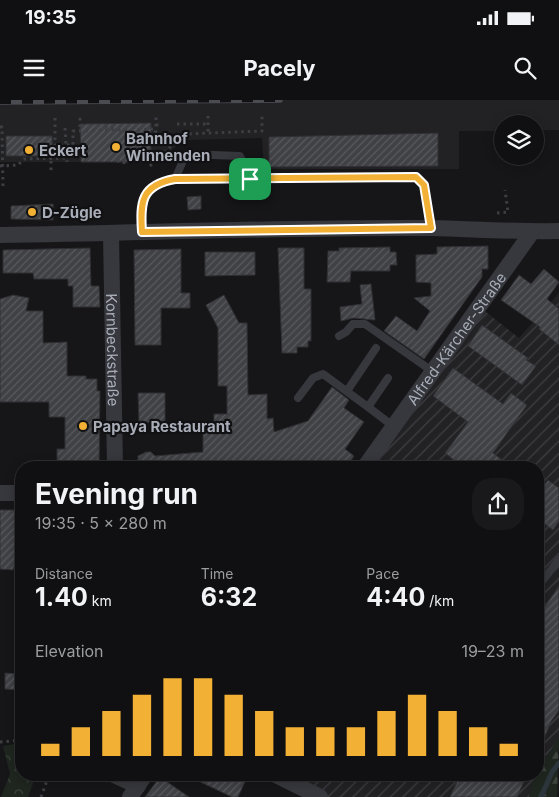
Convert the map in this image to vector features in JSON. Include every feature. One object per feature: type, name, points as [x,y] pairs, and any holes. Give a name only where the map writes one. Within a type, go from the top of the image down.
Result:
[{"type":"street","points":[[0,235],[431,228],[559,232]]},
{"type":"street","name":"Alfred-Kärcher-Straße","points":[[369,461],[532,232]]},
{"type":"street","name":"Kornbeckstraße","points":[[111,234],[115,461]]},
{"type":"street","points":[[0,493],[15,493]]},
{"type":"street","points":[[288,781],[320,797]]},
{"type":"lane","points":[[175,179],[186,154],[240,156],[250,179]]},
{"type":"lane","points":[[142,232],[142,201],[151,188],[162,181],[175,179],[416,177],[424,185],[431,228]]},
{"type":"lane","points":[[339,336],[346,332],[353,324],[365,324],[432,371]]},
{"type":"lane","points":[[347,391],[376,348]]},
{"type":"lane","points":[[298,398],[313,378],[323,374],[393,426]]},
{"type":"lane","points":[[368,406],[388,378]]},
{"type":"lane","points":[[544,578],[559,560]]},
{"type":"lane","points":[[552,568],[559,573]]},
{"type":"path","points":[[150,166],[155,159],[184,134],[262,131],[262,115]]},
{"type":"path","points":[[208,116],[208,133]]},
{"type":"path","points":[[155,159],[156,117]]},
{"type":"path","points":[[55,118],[55,145],[73,145],[73,131],[116,130],[162,125]]},
{"type":"path","points":[[80,118],[80,130]]},
{"type":"path","points":[[177,124],[208,124]]},
{"type":"path","points":[[0,127],[2,127],[1,166],[3,189]]},
{"type":"path","points":[[105,127],[116,127],[116,130]]},
{"type":"path","points":[[1,166],[18,165],[24,160],[66,160],[66,128]]},
{"type":"path","points":[[51,159],[51,170]]},
{"type":"path","points":[[117,162],[124,162],[124,167]]},
{"type":"path","points":[[505,190],[508,212]]},
{"type":"path","points":[[0,742],[15,741]]},
{"type":"path","points":[[41,797],[46,781]]},
{"type":"shaded area","points":[[0,100],[559,100],[559,130],[544,130],[544,115],[494,115],[494,131],[459,131],[459,169],[264,169],[262,138],[183,140],[158,162],[0,162]]},
{"type":"shaded area","points":[[559,293],[559,738],[544,763],[544,461],[374,461],[481,308],[519,338]]},
{"type":"shaded area","points":[[296,781],[534,781],[529,797],[328,797]]},
{"type":"green space","points":[[559,738],[557,797],[529,797],[534,781],[544,781],[544,761]]},
{"type":"green space","points":[[15,744],[15,781],[34,781],[28,797],[1,797],[10,774],[3,746]]},
{"type":"building","name":"Bahnhof Winnenden","points":[[151,123],[151,162],[81,162],[80,124]]},
{"type":"building","points":[[438,133],[438,166],[269,167],[269,137]]},
{"type":"building","name":"Eckert","points":[[6,136],[52,136],[53,156],[6,156]]},
{"type":"building","points":[[201,196],[201,209],[188,210],[187,197]]},
{"type":"building","name":"D-Zügle","points":[[53,204],[53,220],[11,219],[11,206]]},
{"type":"building","points":[[488,246],[488,269],[482,269],[482,277],[424,359],[384,331],[396,316],[417,331],[430,311],[414,298],[431,296],[431,283],[416,282],[416,255],[437,254],[437,247]]},
{"type":"building","points":[[390,247],[390,252],[396,252],[397,265],[390,265],[390,271],[351,271],[350,282],[327,282],[328,251],[339,251],[339,248]]},
{"type":"building","points":[[90,248],[91,286],[99,286],[100,307],[73,307],[73,286],[68,286],[68,279],[34,279],[33,273],[3,273],[3,250]]},
{"type":"building","points":[[278,248],[304,248],[304,289],[311,289],[311,341],[308,341],[308,347],[297,347],[297,353],[282,353]]},
{"type":"building","points":[[181,249],[181,293],[190,293],[190,308],[161,308],[161,345],[135,345],[134,250]]},
{"type":"building","points":[[205,252],[255,252],[255,275],[205,276]]},
{"type":"building","points":[[544,269],[559,282],[547,299],[559,309],[559,345],[539,329],[540,327],[501,300],[519,275],[531,284]]},
{"type":"building","points":[[371,284],[375,320],[353,318],[341,321],[340,307],[362,304],[360,285]]},
{"type":"building","points":[[13,295],[29,298],[26,311],[43,311],[43,343],[67,342],[67,376],[86,376],[86,379],[97,379],[97,391],[100,391],[99,461],[57,461],[57,449],[65,449],[65,417],[49,417],[49,402],[0,402],[0,299]]},
{"type":"building","points":[[224,295],[239,323],[247,323],[248,395],[267,394],[267,419],[273,418],[274,432],[308,421],[332,387],[349,400],[344,408],[364,422],[345,449],[354,456],[351,461],[136,461],[138,456],[146,452],[151,452],[155,456],[203,452],[203,429],[214,429],[214,414],[227,414],[227,386],[218,386],[218,328],[206,305]]},
{"type":"building","points":[[482,325],[528,358],[526,360],[536,366],[522,385],[468,346]]},
{"type":"building","points":[[453,368],[503,404],[511,393],[527,405],[493,453],[504,461],[455,461],[445,453],[468,422],[433,396]]},
{"type":"building","points":[[138,393],[165,393],[165,422],[139,423]]},
{"type":"building","points":[[548,480],[559,488],[559,521],[553,530],[544,523],[544,486]]},
{"type":"building","points":[[0,510],[15,510],[15,566],[13,570],[0,569]]},
{"type":"building","points":[[559,586],[559,710],[544,738],[544,607]]},
{"type":"building","points":[[5,673],[15,674],[15,690],[5,689]]},
{"type":"building","points":[[157,781],[166,781],[189,797],[145,797]]},
{"type":"building","points":[[199,781],[245,781],[238,797],[232,797]]},
{"type":"building","points":[[457,781],[524,781],[517,797],[450,797]]},
{"type":"waterway","points":[[541,797],[552,772],[559,763]]},
{"type":"railway","points":[[0,102],[280,100]]},
{"type":"place","name":"Bahnhof Winnenden","points":[[116,147]]},
{"type":"place","name":"Eckert","points":[[29,150]]},
{"type":"place","name":"D-Zügle","points":[[32,212]]},
{"type":"place","name":"Papaya Restaurant","points":[[83,426]]},
{"type":"route","points":[[416,177],[424,185],[431,228],[142,232],[140,210],[142,201],[151,188],[162,181],[175,179],[250,179],[416,177]]}]
